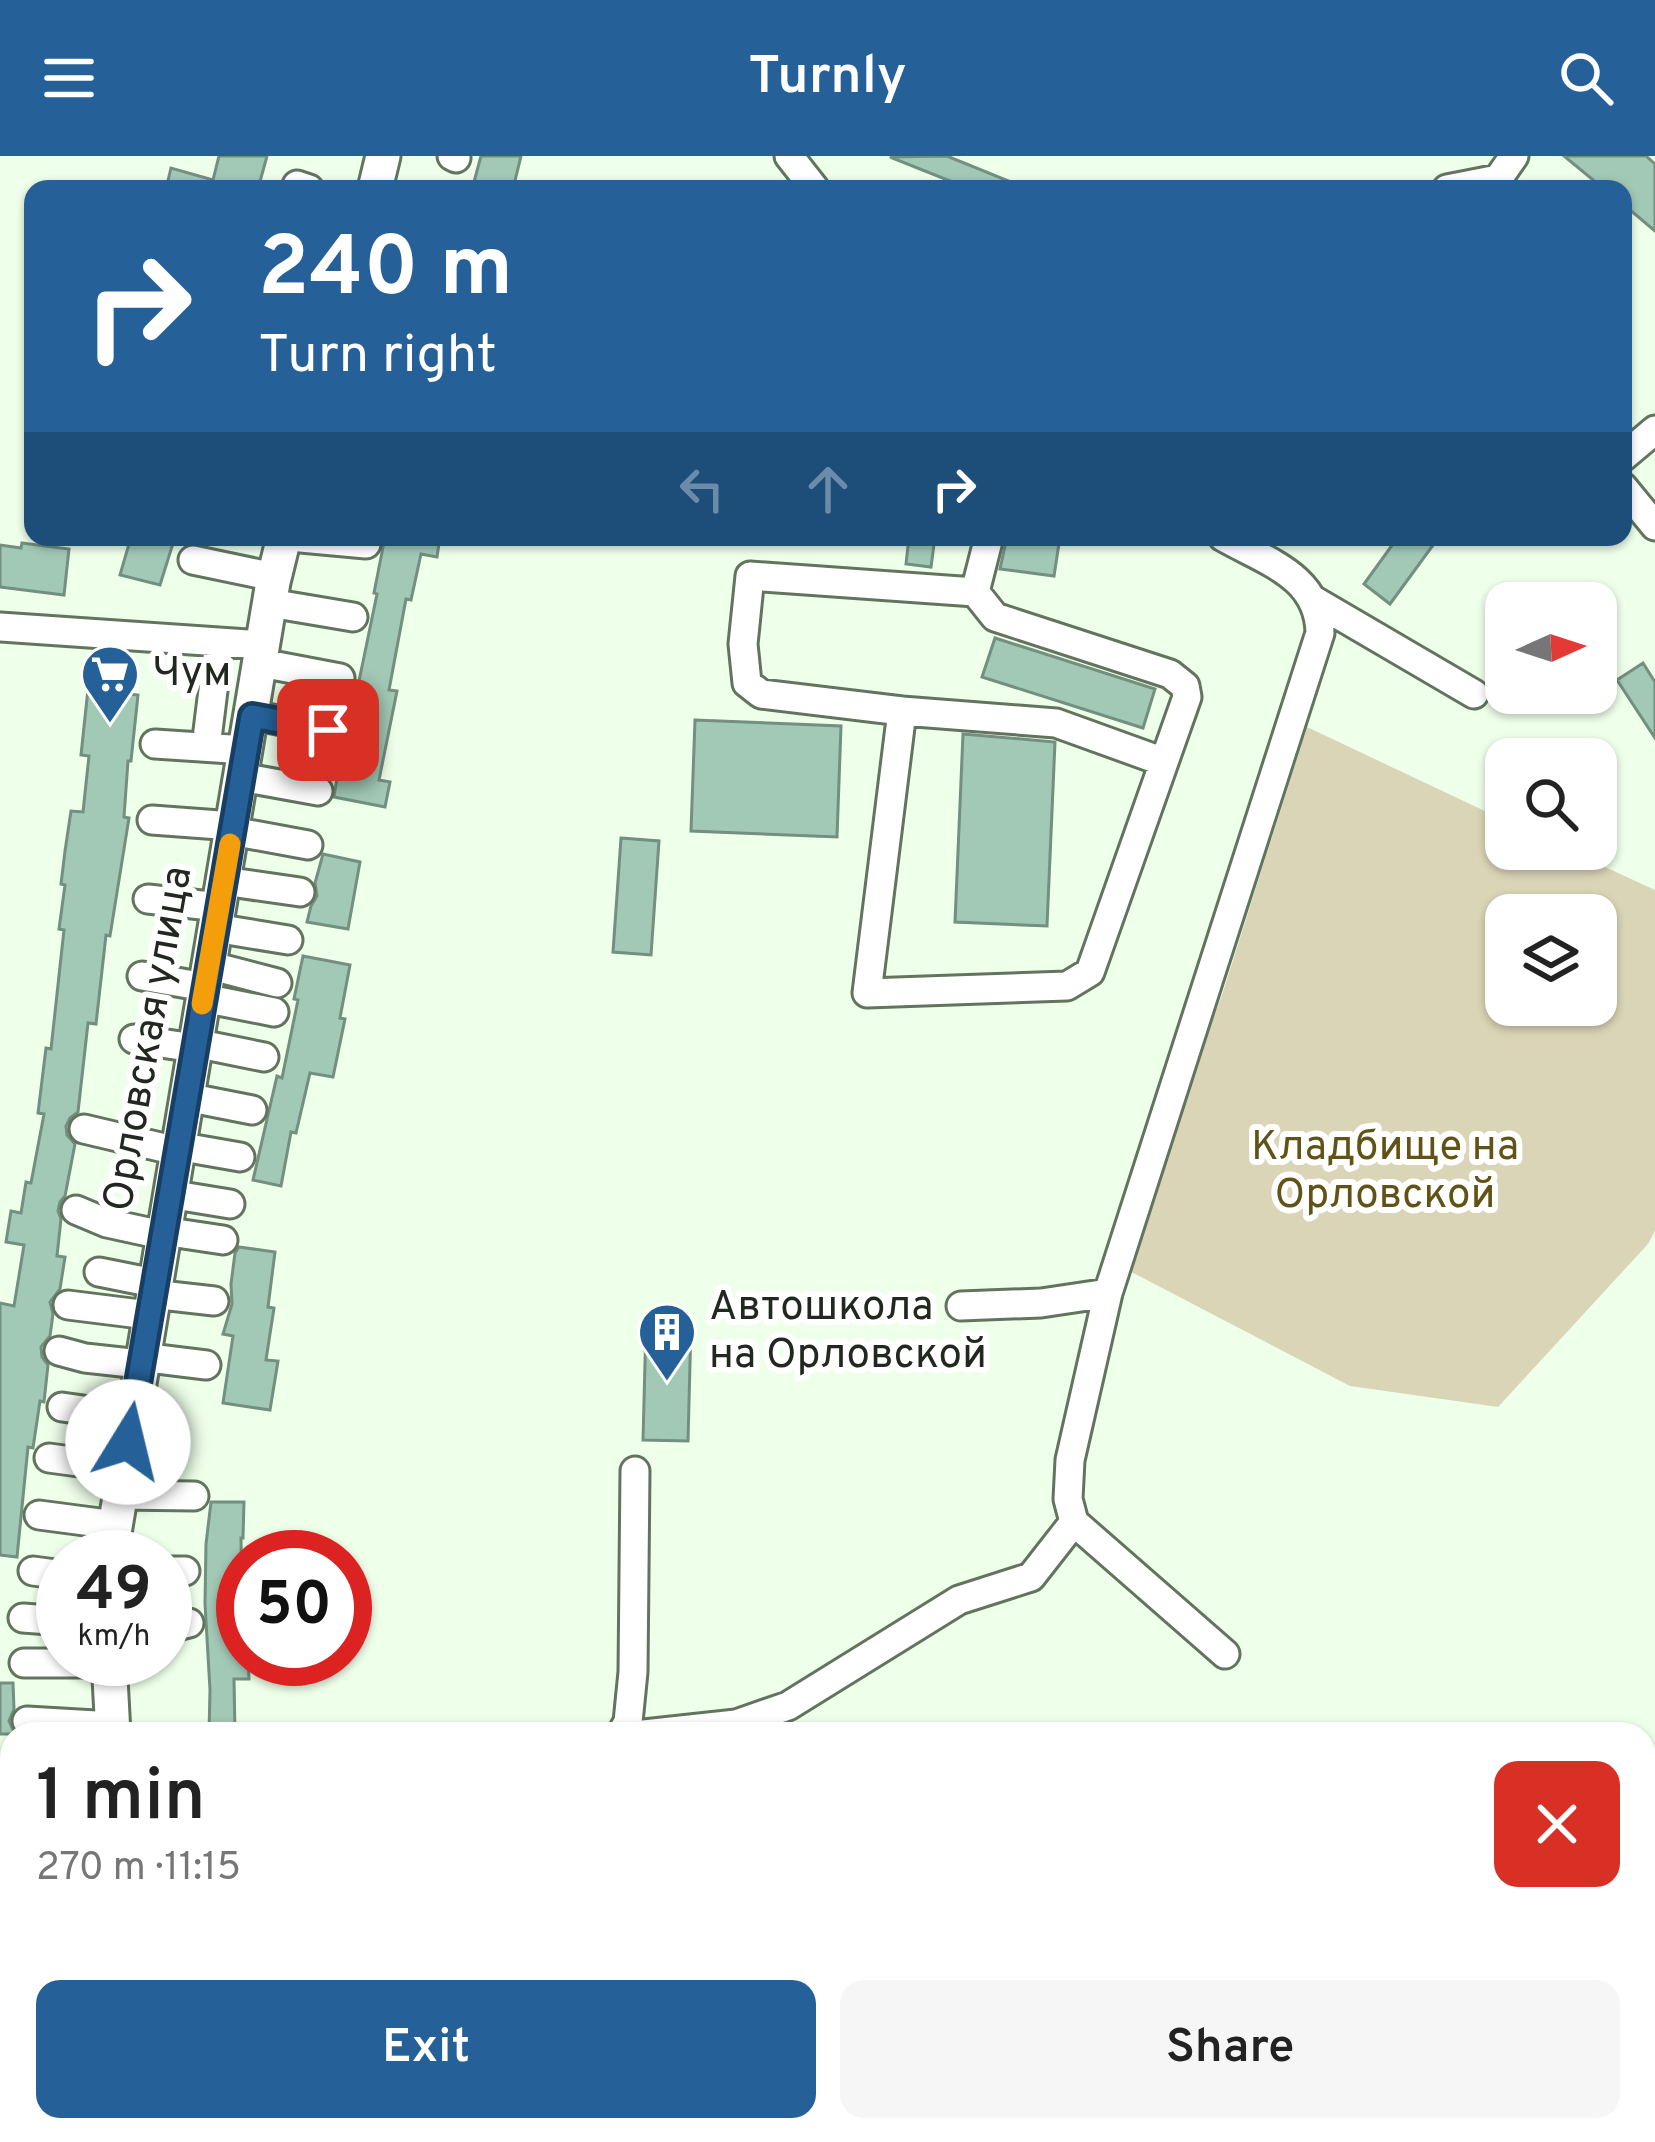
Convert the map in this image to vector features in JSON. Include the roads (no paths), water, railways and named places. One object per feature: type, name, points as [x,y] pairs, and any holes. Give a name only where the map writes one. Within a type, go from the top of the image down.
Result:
[{"type":"main road","name":"Орловская улица","points":[[117,1511],[272,590],[284,546]]},
{"type":"main road","points":[[110,1686],[113,1722]]},
{"type":"street","points":[[789,156],[808,180]]},
{"type":"street","points":[[1632,449],[1655,430]]},
{"type":"street","points":[[1632,498],[1655,526]]},
{"type":"street","points":[[975,592],[987,546]]},
{"type":"street","points":[[1225,1654],[1074,1522],[1068,1499],[1070,1460],[1108,1293],[1320,633],[1315,601],[1300,581],[1239,546]]},
{"type":"street","points":[[193,560],[353,617]]},
{"type":"street","points":[[902,711],[867,993],[1067,986],[1090,972],[1187,697],[1185,686],[1170,674],[995,617],[975,592],[750,576],[743,644],[746,683],[761,694],[1056,723],[1164,762]]},
{"type":"street","points":[[1315,601],[1474,694]]},
{"type":"street","points":[[0,627],[219,642],[340,678]]},
{"type":"street","points":[[206,747],[219,642]]},
{"type":"street","points":[[252,716],[328,730]]},
{"type":"street","points":[[155,744],[206,747],[317,791]]},
{"type":"street","points":[[152,820],[232,829],[308,845]]},
{"type":"street","points":[[148,899],[219,906],[300,892]]},
{"type":"street","points":[[219,906],[288,940]]},
{"type":"street","points":[[142,976],[205,983],[278,983]]},
{"type":"street","points":[[205,983],[274,1012]]},
{"type":"street","points":[[134,1040],[264,1057]]},
{"type":"street","points":[[186,1097],[252,1110]]},
{"type":"street","points":[[84,1129],[240,1157]]},
{"type":"street","points":[[169,1194],[230,1204]]},
{"type":"street","points":[[76,1210],[106,1223],[223,1240]]},
{"type":"street","points":[[99,1272],[151,1297]]},
{"type":"street","points":[[961,1306],[1041,1303],[1108,1293]]},
{"type":"street","points":[[68,1305],[151,1297],[214,1301]]},
{"type":"street","points":[[59,1351],[85,1358],[206,1365]]},
{"type":"street","points":[[62,1407],[132,1418]]},
{"type":"street","points":[[50,1458],[117,1511]]},
{"type":"street","points":[[628,1722],[633,1672],[635,1471]]},
{"type":"street","points":[[39,1515],[117,1511],[194,1496]]},
{"type":"street","points":[[742,1722],[788,1706],[959,1600],[1031,1577],[1074,1522]]},
{"type":"street","points":[[23,1618],[36,1619]]},
{"type":"street","points":[[24,1663],[36,1663]]},
{"type":"street","points":[[27,1721],[37,1722]]},
{"type":"place","name":"Чум","points":[[110,725]]},
{"type":"place","name":"Автошкола на Орловской","points":[[667,1383]]},
{"type":"park label","name":"Кладбище на Орловской","points":[[1385,1172]]}]
